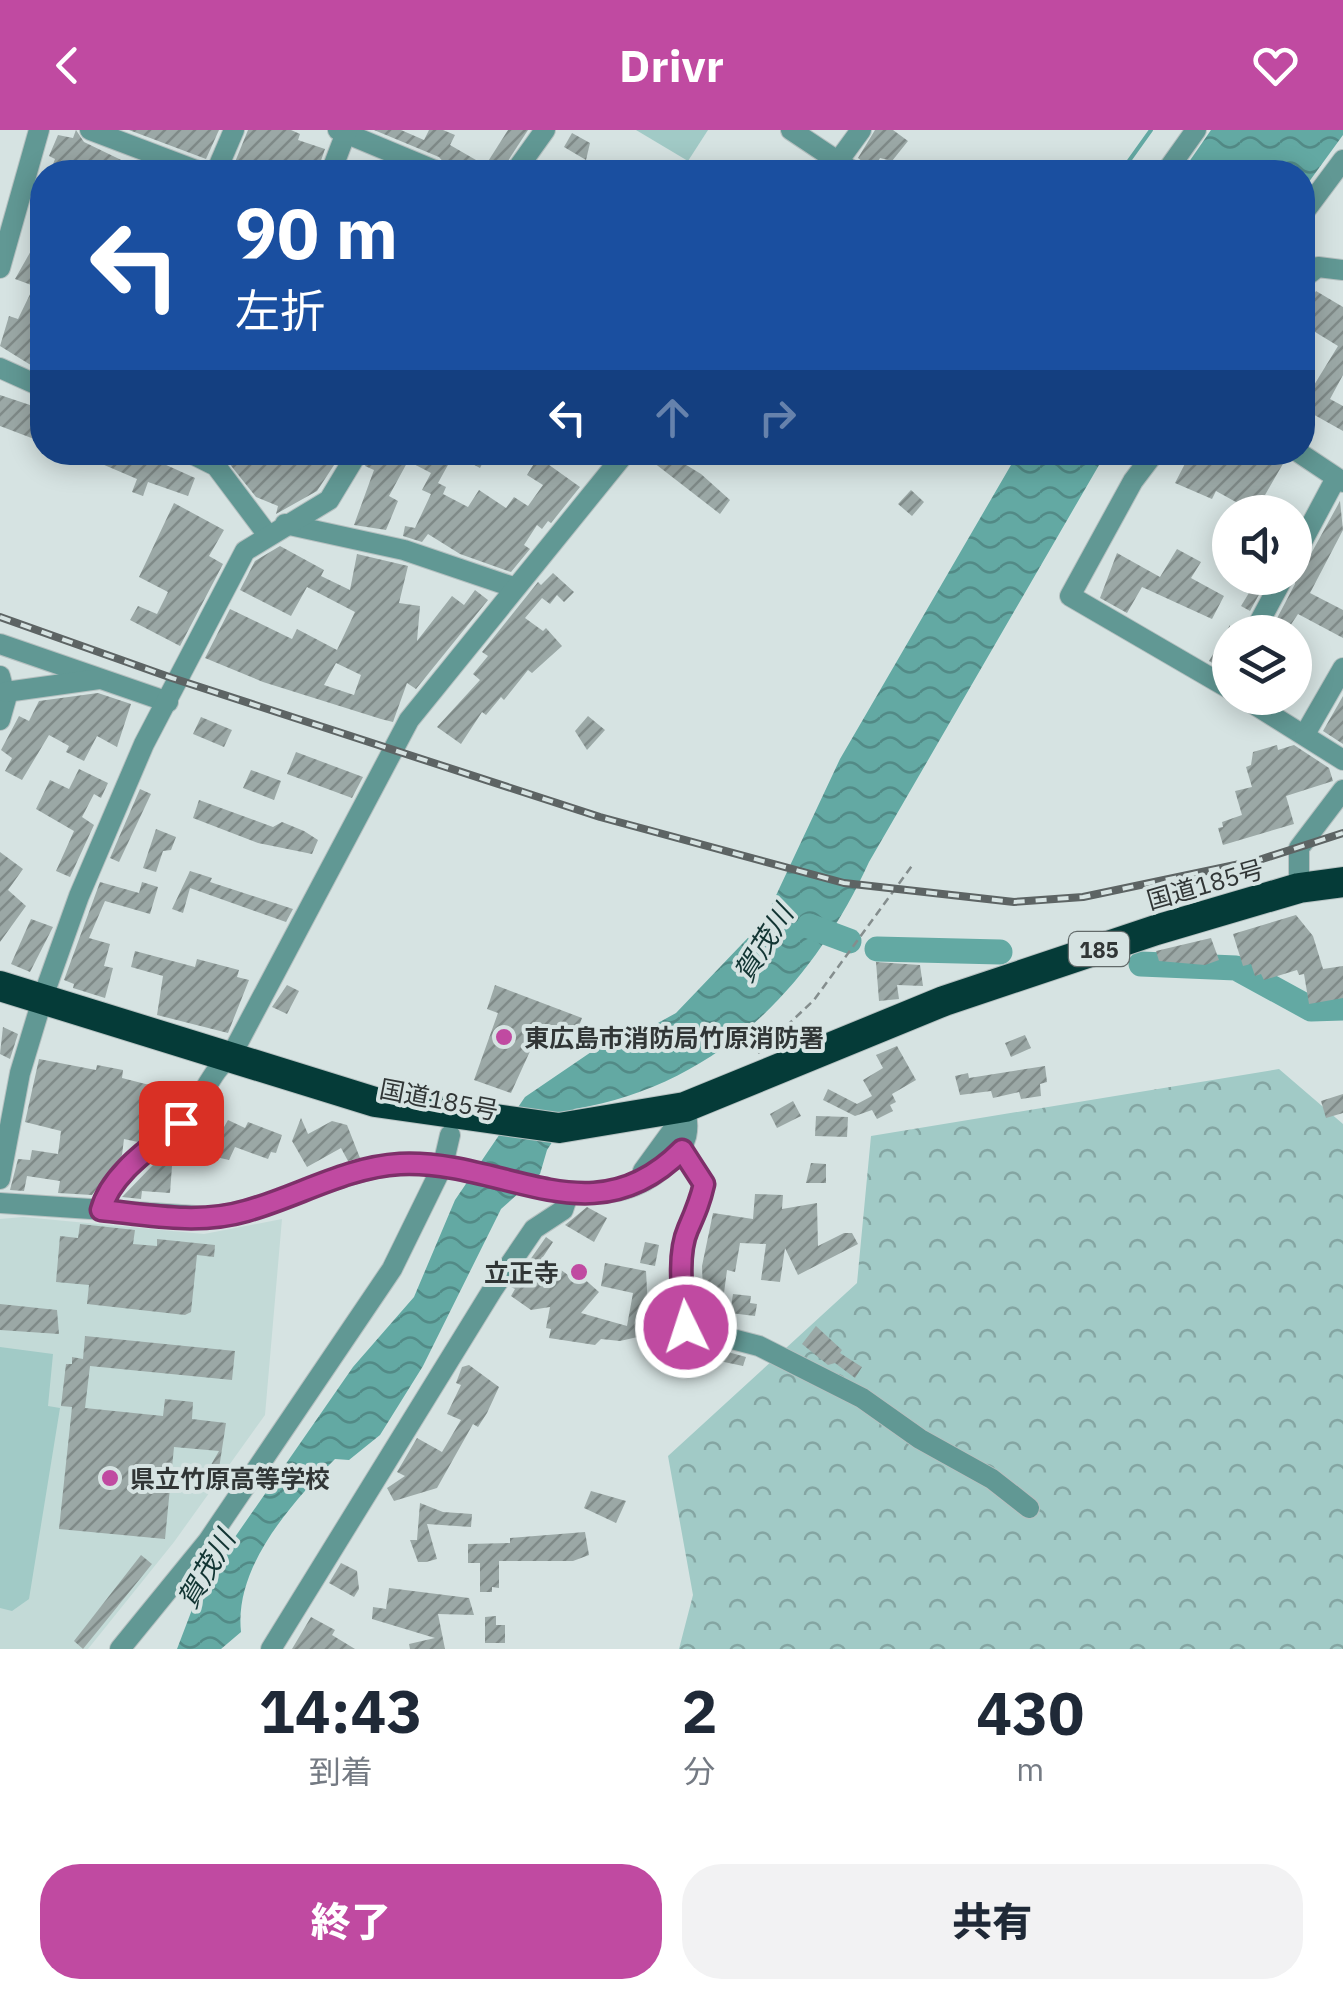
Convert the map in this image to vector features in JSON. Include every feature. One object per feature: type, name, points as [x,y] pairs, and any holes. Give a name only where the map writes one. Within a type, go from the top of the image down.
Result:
[{"type":"highway","name":"国道185号","points":[[0,986],[41,1006],[473,1132],[678,1121],[737,1089],[944,1001],[1156,930],[1299,888],[1343,882]]},
{"type":"highway","name":"国道185号","points":[[0,1005],[41,1006]]},
{"type":"highway","name":"国道185号","points":[[224,1061],[340,1110],[544,1145],[638,1135],[742,1102],[860,1034]]},
{"type":"street","points":[[30,160],[39,130]]},
{"type":"street","points":[[90,130],[169,160]]},
{"type":"street","points":[[221,160],[234,130]]},
{"type":"street","points":[[524,160],[545,130]]},
{"type":"street","points":[[791,130],[829,160]]},
{"type":"street","points":[[846,160],[861,130]]},
{"type":"street","points":[[1175,160],[1196,130]]},
{"type":"street","points":[[335,160],[344,131],[411,160]]},
{"type":"street","points":[[1315,198],[1343,160]]},
{"type":"street","points":[[0,268],[30,162]]},
{"type":"street","points":[[21,193],[30,196]]},
{"type":"street","points":[[1315,268],[1343,270]]},
{"type":"street","points":[[0,368],[30,382]]},
{"type":"street","points":[[1312,527],[1340,480],[1315,463]]},
{"type":"street","points":[[224,465],[276,529],[404,550],[513,587]]},
{"type":"street","points":[[0,1179],[20,1073],[41,1006],[79,896],[144,744],[245,551],[330,500],[350,465]]},
{"type":"street","points":[[101,1210],[114,1183],[200,1099],[224,1061],[409,720],[615,465]]},
{"type":"street","points":[[1145,465],[1070,596],[1212,675]]},
{"type":"street","points":[[0,644],[168,702]]},
{"type":"street","points":[[1305,734],[1343,668]]},
{"type":"street","points":[[0,720],[3,684],[106,678]]},
{"type":"street","points":[[1273,715],[1343,760]]},
{"type":"street","points":[[1299,888],[1299,848],[1343,790]]},
{"type":"street","points":[[0,1203],[212,1217],[241,1213],[320,1184],[381,1168],[450,1167],[564,1192],[639,1174],[655,1160],[678,1121]]},
{"type":"street","points":[[678,1121],[704,1184],[698,1215],[686,1232],[682,1292],[686,1327],[758,1346],[862,1398],[920,1439],[992,1479],[1029,1508]]},
{"type":"street","points":[[120,1649],[208,1541],[392,1269],[473,1132]]},
{"type":"street","points":[[271,1649],[493,1289],[534,1230],[563,1210],[564,1192]]},
{"type":"path","points":[[737,1089],[760,1050],[814,1000],[914,863]]},
{"type":"shaded area","name":"県立竹原高等学校","points":[[23,1217],[204,1234],[282,1219],[265,1415],[174,1542],[88,1649],[0,1649],[0,1219]]},
{"type":"green space","points":[[636,130],[708,130],[686,160]]},
{"type":"green space","points":[[1279,1069],[1343,1124],[1343,1649],[679,1649],[693,1595],[668,1456],[857,1283],[871,1136]]},
{"type":"green space","points":[[0,1347],[53,1354],[48,1406],[60,1408],[29,1599],[12,1611],[0,1608]]},
{"type":"water","points":[[1211,130],[1343,130],[1315,174],[1315,160],[1190,160]]},
{"type":"water","name":"賀茂川","points":[[1011,465],[1099,465],[818,951],[753,1024],[714,1054],[671,1079],[625,1097],[574,1109],[547,1150],[540,1174],[501,1209],[423,1366],[380,1435],[349,1460],[335,1459],[269,1537],[247,1583],[241,1607],[241,1632],[221,1649],[177,1649],[201,1586],[353,1367],[414,1297],[455,1200],[525,1097],[597,1048],[629,1039],[676,1013],[764,921],[840,759]]},
{"type":"building","points":[[76,130],[84,142],[121,160],[55,160],[49,156],[58,135],[73,138]]},
{"type":"building","points":[[129,130],[219,130],[206,159]]},
{"type":"building","points":[[248,130],[291,130],[300,134],[298,140],[325,149],[321,160],[236,160]]},
{"type":"building","points":[[374,130],[401,130],[424,140],[429,130],[443,130],[455,135],[450,145],[476,160],[439,157]]},
{"type":"building","points":[[508,130],[528,130],[508,160],[489,160]]},
{"type":"building","points":[[875,130],[893,130],[908,141],[893,160],[858,158]]},
{"type":"building","points":[[572,133],[590,143],[586,160],[564,147]]},
{"type":"building","points":[[30,253],[30,285],[15,279]]},
{"type":"building","points":[[1315,293],[1343,307],[1343,375],[1330,399],[1343,406],[1343,431],[1315,415],[1315,383],[1338,346],[1315,332]]},
{"type":"building","points":[[30,294],[30,365],[0,346],[9,316],[18,319]]},
{"type":"building","points":[[0,395],[30,405],[30,437],[0,426]]},
{"type":"building","points":[[104,465],[166,465],[195,478],[188,496],[148,482],[143,496],[132,492],[137,479]]},
{"type":"building","points":[[230,465],[334,465],[317,491],[276,514],[278,506],[256,497]]},
{"type":"building","points":[[406,465],[389,496],[398,501],[386,530],[354,525],[374,470],[365,466]]},
{"type":"building","points":[[416,465],[448,465],[438,483],[446,487],[443,494],[468,507],[479,490],[506,508],[514,497],[528,506],[543,485],[527,475],[533,465],[549,465],[580,487],[551,523],[548,521],[542,529],[537,525],[524,545],[530,549],[511,572],[460,554],[428,534],[422,542],[403,536],[405,526],[415,528],[431,494],[422,490],[431,473]]},
{"type":"building","points":[[657,465],[686,465],[701,474],[730,500],[720,514]]},
{"type":"building","points":[[1184,465],[1282,465],[1265,495],[1223,495],[1216,491],[1212,499],[1175,483]]},
{"type":"building","points":[[911,490],[924,502],[912,516],[898,504]]},
{"type":"building","points":[[1340,501],[1343,530],[1312,589],[1312,552]]},
{"type":"building","points":[[174,503],[224,530],[209,556],[223,564],[180,646],[130,620],[138,606],[157,614],[168,592],[139,577]]},
{"type":"building","points":[[280,546],[324,570],[321,576],[350,590],[357,554],[408,566],[399,603],[420,606],[417,641],[452,596],[464,605],[475,590],[488,600],[416,689],[407,683],[393,722],[263,682],[205,658],[230,609],[292,639],[297,629],[337,650],[355,612],[307,587],[291,616],[240,590],[255,561]],"holes":[[[336,663],[361,675],[354,695],[324,685]]]},
{"type":"building","points":[[1177,549],[1201,562],[1191,578],[1212,589],[1212,595],[1224,596],[1212,619],[1142,587],[1127,613],[1100,598],[1117,553],[1160,577]]},
{"type":"building","points":[[553,573],[574,592],[564,602],[557,595],[550,604],[542,598],[525,618],[543,631],[546,628],[562,646],[532,673],[528,670],[486,715],[482,712],[461,744],[437,727],[480,680],[473,674],[488,656],[482,652],[538,582],[541,585]]},
{"type":"building","points":[[1312,594],[1343,610],[1343,638],[1312,621],[1312,615],[1279,615],[1289,595]]},
{"type":"building","points":[[1248,595],[1259,595],[1250,611],[1241,606]]},
{"type":"building","points":[[98,693],[131,704],[117,747],[97,736],[84,761],[66,752],[69,746],[49,735],[22,780],[5,771],[12,758],[1,750],[19,716],[29,721],[39,701]]},
{"type":"building","points":[[1343,696],[1343,744],[1323,731]]},
{"type":"building","points":[[588,716],[605,730],[587,750],[575,731]]},
{"type":"building","points":[[201,717],[232,730],[224,747],[193,734]]},
{"type":"building","points":[[1277,745],[1278,750],[1294,745],[1329,768],[1333,781],[1286,796],[1294,824],[1223,845],[1218,828],[1223,827],[1222,822],[1242,815],[1235,791],[1252,787],[1246,767],[1251,765],[1253,752]]},
{"type":"building","points":[[296,752],[363,777],[352,798],[287,774]]},
{"type":"building","points":[[79,769],[108,783],[101,798],[94,794],[82,817],[94,825],[70,877],[56,871],[74,831],[36,809],[50,780],[69,789]]},
{"type":"building","points":[[251,770],[281,781],[274,800],[243,788]]},
{"type":"building","points":[[140,789],[151,794],[119,862],[110,858]]},
{"type":"building","points":[[199,800],[273,827],[282,822],[318,840],[312,854],[258,843],[193,818]]},
{"type":"building","points":[[156,829],[176,837],[171,850],[163,851],[156,872],[143,868]]},
{"type":"building","points":[[0,852],[23,869],[8,890],[26,906],[0,942]]},
{"type":"building","points":[[190,871],[212,878],[210,882],[293,909],[286,922],[190,888],[183,913],[172,909]]},
{"type":"building","points":[[100,882],[139,893],[142,882],[158,887],[150,914],[105,901],[89,938],[110,944],[104,966],[113,968],[105,998],[73,988],[74,984],[64,980]]},
{"type":"building","points":[[1296,915],[1313,936],[1323,969],[1343,966],[1343,998],[1309,1004],[1304,974],[1299,975],[1297,970],[1264,980],[1261,974],[1255,976],[1251,964],[1243,966],[1233,934]]},
{"type":"building","points":[[31,919],[53,927],[30,972],[11,964]]},
{"type":"building","points":[[1211,938],[1219,960],[1205,965],[1159,961],[1156,951]]},
{"type":"building","points":[[135,951],[195,967],[197,959],[239,970],[237,977],[249,980],[228,1033],[157,1015],[163,976],[131,967]]},
{"type":"building","points":[[876,962],[920,965],[923,986],[897,985],[899,999],[879,1001]]},
{"type":"building","points":[[287,985],[299,991],[287,1014],[272,1007]]},
{"type":"building","points":[[495,985],[582,1018],[576,1034],[561,1029],[555,1045],[536,1038],[511,1093],[474,1080],[498,1013],[487,1009]]},
{"type":"building","points":[[3,1027],[18,1034],[10,1059],[0,1054]]},
{"type":"building","points":[[1025,1035],[1031,1048],[1011,1057],[1005,1043]]},
{"type":"building","points":[[897,1046],[916,1080],[892,1094],[896,1102],[890,1105],[893,1111],[877,1119],[872,1110],[855,1116],[823,1100],[828,1089],[857,1104],[872,1096],[863,1080],[883,1068],[876,1055]]},
{"type":"building","points":[[39,1059],[96,1070],[97,1065],[123,1070],[122,1078],[177,1092],[176,1100],[181,1101],[170,1113],[155,1111],[152,1130],[138,1142],[124,1139],[122,1155],[92,1195],[58,1193],[60,1181],[27,1176],[24,1191],[10,1190],[18,1159],[30,1160],[32,1150],[58,1154],[61,1131],[25,1122]]},
{"type":"building","points":[[1045,1066],[1047,1082],[1040,1084],[1041,1096],[1021,1099],[1019,1092],[993,1098],[991,1091],[960,1095],[955,1076],[968,1073],[969,1078]]},
{"type":"building","points":[[1343,1094],[1343,1113],[1326,1118],[1321,1101]]},
{"type":"building","points":[[793,1101],[801,1116],[777,1128],[770,1114]]},
{"type":"building","points":[[816,1116],[848,1117],[847,1137],[815,1136]]},
{"type":"building","points":[[203,1117],[224,1127],[228,1120],[245,1128],[248,1122],[282,1135],[276,1153],[271,1152],[268,1159],[235,1147],[229,1160],[176,1148]]},
{"type":"building","points":[[301,1118],[308,1134],[332,1121],[347,1125],[360,1158],[348,1161],[341,1148],[307,1167],[292,1141]]},
{"type":"building","points":[[811,1163],[826,1164],[826,1183],[806,1183]]},
{"type":"building","points":[[153,1165],[172,1166],[170,1193],[142,1191],[141,1199],[122,1197]]},
{"type":"building","points":[[755,1194],[783,1195],[782,1209],[817,1203],[818,1246],[844,1233],[852,1233],[858,1244],[798,1275],[785,1248],[780,1282],[761,1280],[766,1244],[740,1243],[735,1272],[727,1270],[724,1293],[703,1291],[702,1266],[713,1213],[753,1219]]},
{"type":"building","points":[[587,1207],[607,1218],[594,1242],[565,1225]]},
{"type":"building","points":[[80,1224],[135,1230],[133,1244],[157,1246],[157,1239],[215,1245],[214,1257],[197,1255],[191,1312],[185,1315],[87,1304],[89,1285],[56,1282],[60,1236],[78,1238]]},
{"type":"building","points":[[546,1237],[553,1242],[543,1257],[568,1275],[573,1269],[599,1292],[581,1313],[627,1326],[633,1293],[601,1286],[605,1263],[646,1271],[648,1308],[663,1306],[666,1324],[642,1328],[642,1336],[620,1341],[601,1339],[595,1345],[549,1338],[551,1329],[546,1328],[550,1307],[531,1310],[511,1296],[515,1289],[511,1287]]},
{"type":"building","points":[[645,1242],[659,1245],[655,1266],[640,1263]]},
{"type":"building","points":[[733,1294],[751,1296],[750,1303],[757,1304],[755,1316],[730,1313]]},
{"type":"building","points":[[0,1304],[57,1310],[59,1334],[0,1330]]},
{"type":"building","points":[[816,1326],[842,1350],[840,1353],[862,1367],[855,1378],[835,1363],[828,1365],[802,1344]]},
{"type":"building","points":[[85,1336],[235,1351],[232,1380],[90,1366],[85,1408],[163,1416],[165,1399],[193,1402],[192,1419],[226,1423],[218,1475],[208,1470],[219,1451],[174,1447],[165,1539],[59,1529],[72,1407],[61,1406],[66,1364],[72,1364],[72,1357],[83,1359]]},
{"type":"building","points":[[713,1348],[746,1357],[743,1366],[710,1359]]},
{"type":"building","points":[[469,1365],[499,1387],[487,1413],[478,1427],[473,1424],[437,1488],[394,1501],[387,1488],[405,1476],[397,1472],[417,1438],[442,1452],[461,1420],[447,1414],[461,1385],[456,1383],[462,1367]]},
{"type":"building","points":[[591,1491],[626,1501],[616,1523],[584,1508]]},
{"type":"building","points":[[420,1503],[443,1512],[472,1514],[471,1527],[427,1524],[437,1559],[426,1562],[418,1562],[410,1540],[417,1540]]},
{"type":"building","points":[[585,1532],[589,1555],[573,1561],[499,1561],[499,1588],[492,1587],[492,1592],[480,1592],[480,1563],[468,1563],[468,1544],[510,1543],[510,1538]]},
{"type":"building","points":[[141,1555],[152,1564],[83,1649],[74,1641]]},
{"type":"building","points":[[341,1563],[357,1571],[359,1589],[354,1597],[329,1583]]},
{"type":"building","points":[[389,1588],[469,1598],[474,1615],[438,1614],[445,1649],[410,1649],[409,1644],[435,1638],[372,1619],[373,1607],[386,1609]]},
{"type":"building","points":[[496,1616],[496,1625],[505,1625],[505,1643],[485,1643],[485,1617]]},
{"type":"building","points":[[311,1617],[335,1630],[332,1635],[355,1649],[292,1649]]},
{"type":"waterway","points":[[1130,160],[1151,130]]},
{"type":"waterway","name":"賀茂川","points":[[809,926],[849,941]]},
{"type":"waterway","points":[[877,949],[1000,952]]},
{"type":"waterway","points":[[1141,964],[1236,968],[1311,1009],[1343,1008]]},
{"type":"railway","points":[[0,617],[172,678],[600,817],[844,883],[1014,902],[1083,897],[1259,860],[1343,833]]},
{"type":"place","name":"東広島市消防局竹原消防署","points":[[504,1037]]},
{"type":"place","name":"立正寺","points":[[579,1272]]},
{"type":"place","name":"県立竹原高等学校","points":[[110,1478]]},
{"type":"route","points":[[181,1123],[123,1174],[106,1193],[101,1210],[188,1218],[241,1213],[320,1184],[396,1164],[443,1165],[560,1192],[608,1193],[650,1179],[682,1150],[704,1184],[698,1215],[686,1232],[682,1292],[686,1327]]}]
